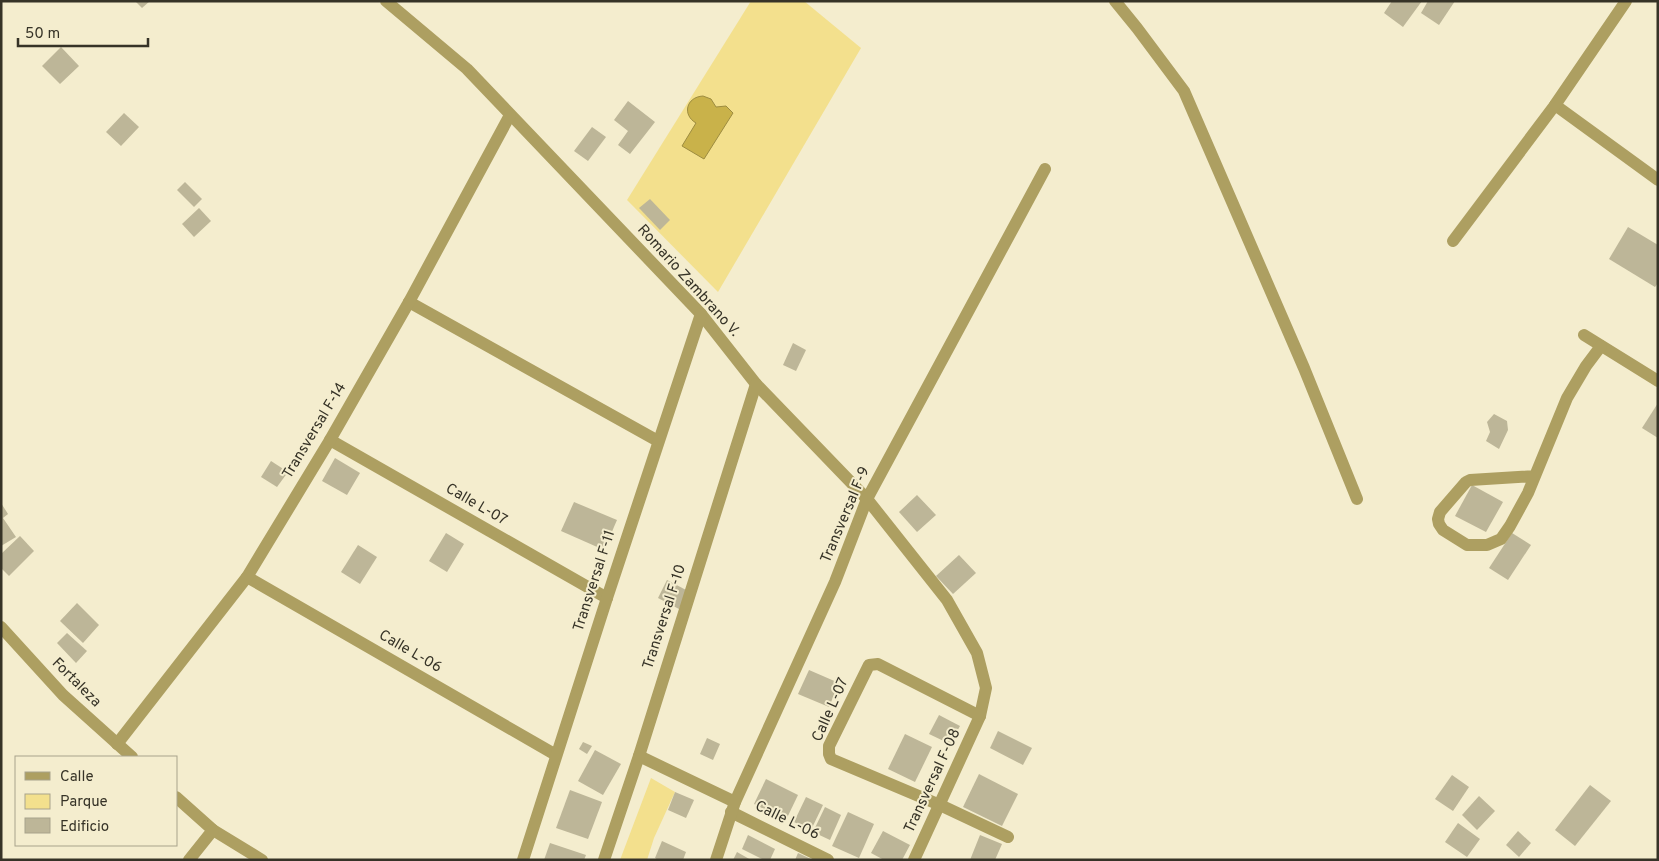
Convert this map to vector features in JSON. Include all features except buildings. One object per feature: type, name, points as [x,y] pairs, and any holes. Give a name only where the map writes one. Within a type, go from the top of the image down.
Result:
[{"type":"street","name":"Romario Zambrano V.","points":[[386,1],[467,69],[701,314],[756,384],[867,499],[947,600]]},
{"type":"street","points":[[1115,1],[1184,91],[1304,368],[1357,499]]},
{"type":"street","points":[[1453,241],[1555,104],[1626,1]]},
{"type":"street","points":[[1555,104],[1658,180]]},
{"type":"street","name":"Transversal F-14","points":[[117,744],[247,577],[330,440],[409,302],[510,115]]},
{"type":"street","name":"Transversal F-9","points":[[716,860],[733,807],[835,582],[867,499],[1045,169]]},
{"type":"street","points":[[409,302],[658,441]]},
{"type":"street","name":"Transversal F-11","points":[[523,860],[658,441],[701,314]]},
{"type":"street","points":[[1584,335],[1658,381]]},
{"type":"street","points":[[1535,476],[1470,480],[1466,482],[1440,512],[1439,524],[1443,530],[1467,545],[1487,544],[1501,539],[1524,502],[1535,476],[1567,398],[1586,366],[1601,346]]},
{"type":"street","name":"Transversal F-10","points":[[604,860],[639,756],[756,384]]},
{"type":"street","name":"Calle L-07","points":[[330,440],[607,598]]},
{"type":"street","name":"Calle L-06","points":[[247,577],[556,755]]},
{"type":"street","name":"Transversal F-08","points":[[914,860],[980,716],[986,688],[976,653],[947,600]]},
{"type":"street","name":"Fortaleza","points":[[1,628],[63,695],[131,756]]},
{"type":"street","name":"Calle L-07","points":[[980,716],[878,664],[869,665],[829,746],[829,754],[831,759],[940,805],[1008,837]]},
{"type":"street","name":"Calle L-06","points":[[639,756],[828,860]]},
{"type":"street","points":[[178,799],[213,830],[262,860]]},
{"type":"street","points":[[189,860],[213,830]]},
{"type":"green space","points":[[751,1],[804,1],[861,48],[718,292],[627,200]]},
{"type":"green space","points":[[651,778],[675,792],[654,838],[647,860],[620,860]]},
{"type":"shaded area","points":[[703,96],[711,99],[716,107],[726,106],[733,113],[704,159],[682,146],[696,123],[689,116],[688,107],[697,97]]}]
